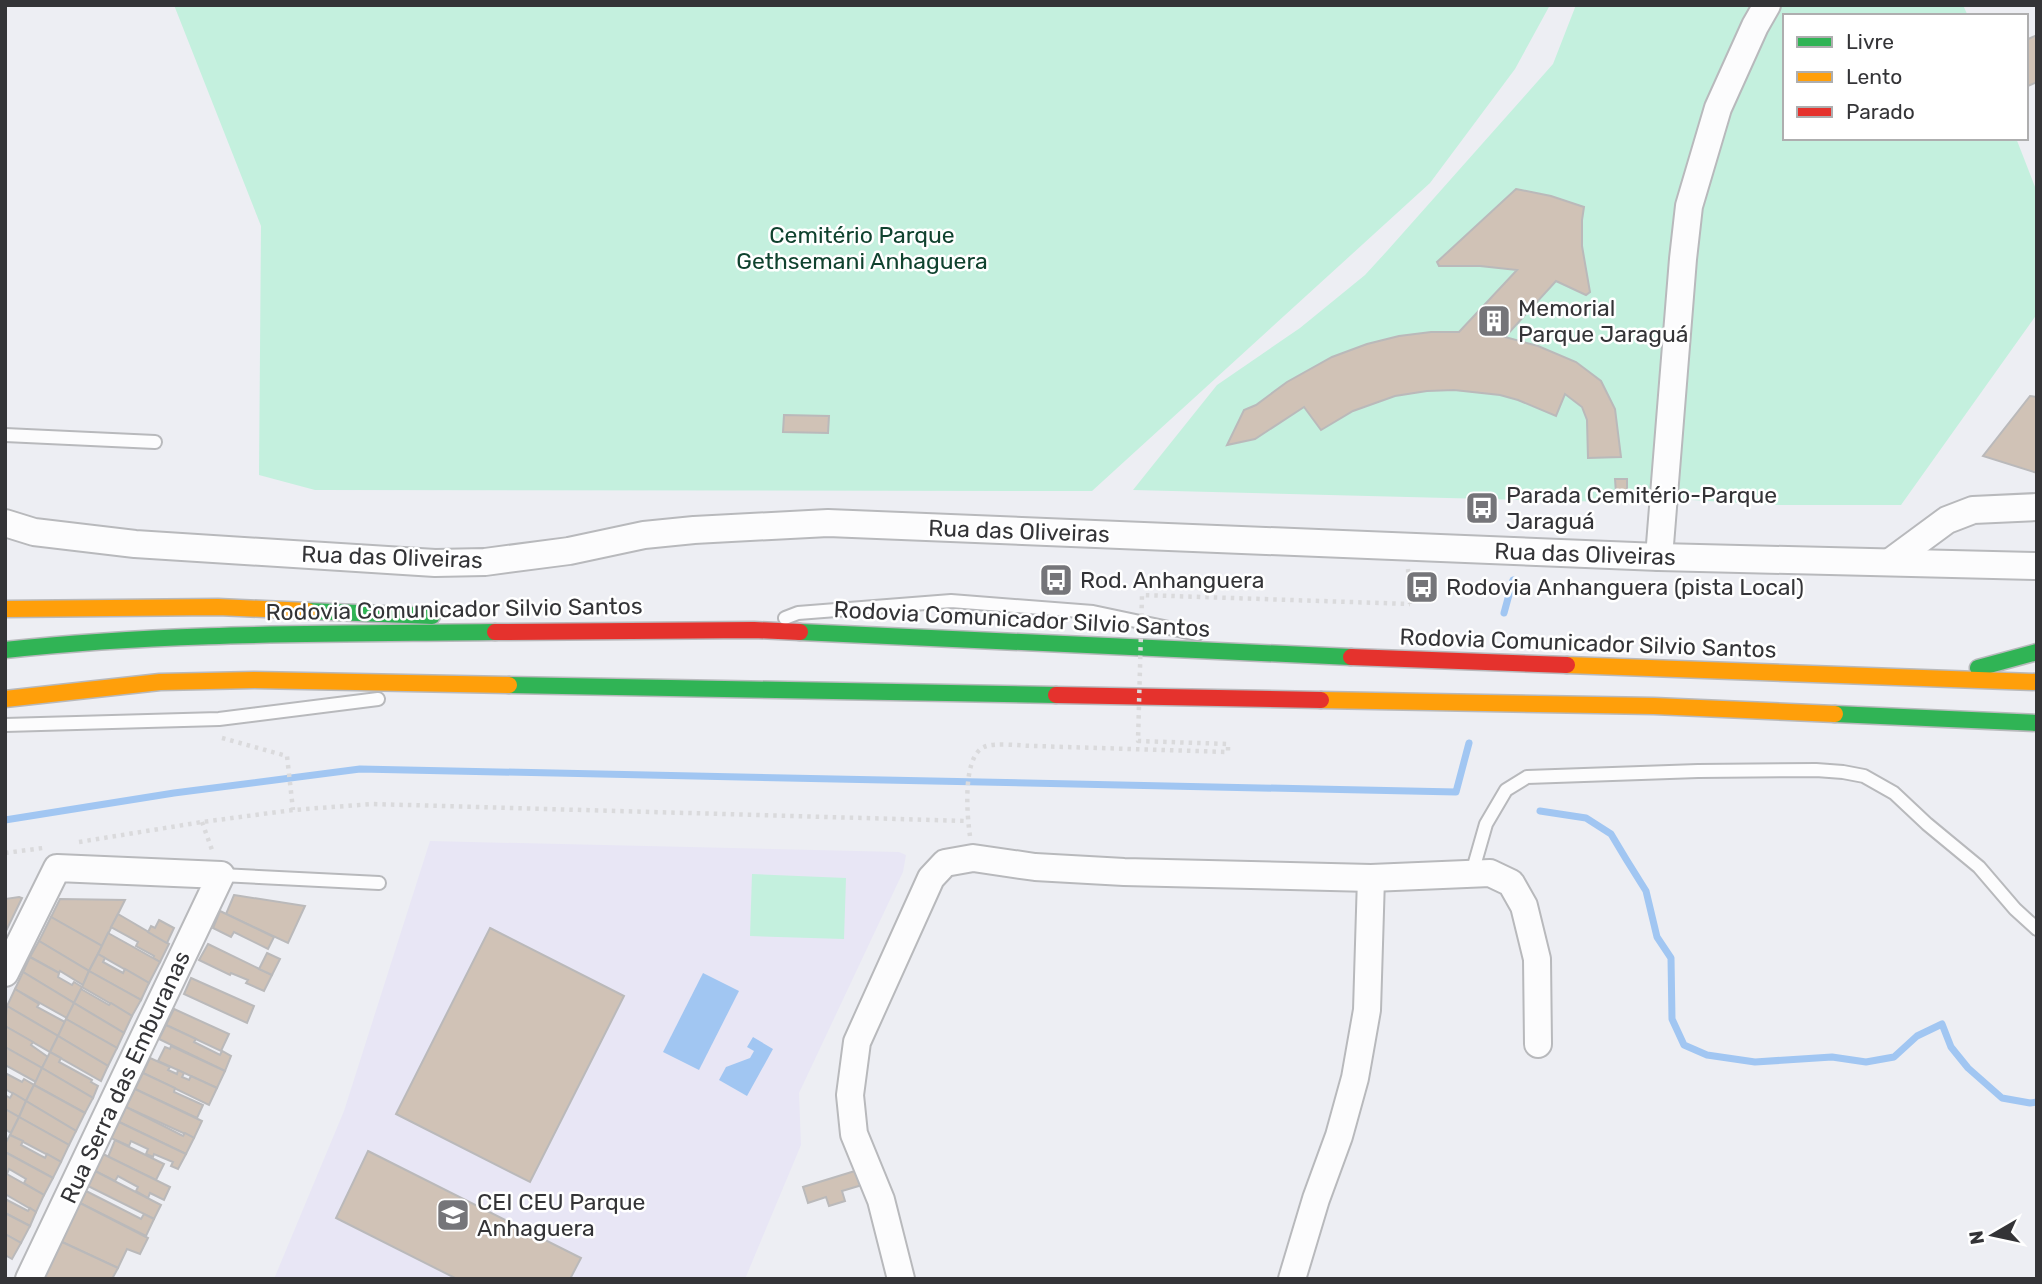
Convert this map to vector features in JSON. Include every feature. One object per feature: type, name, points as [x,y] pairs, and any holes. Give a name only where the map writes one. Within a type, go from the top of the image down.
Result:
[{"type":"main road","points":[[5,609],[218,607],[449,617],[614,629]]},
{"type":"main road","name":"Rodovia Comunicador Silvio Santos","points":[[5,650],[78,642],[247,635],[614,629],[754,630],[1296,655],[2037,682]]},
{"type":"main road","points":[[1937,678],[2037,652]]},
{"type":"main road","points":[[5,699],[160,682],[254,680],[1654,706],[2037,723]]},
{"type":"street","points":[[1659,557],[1689,206],[1718,108],[1767,5]]},
{"type":"street","points":[[1890,562],[1947,520],[1973,510],[2037,507]]},
{"type":"street","name":"Rua das Oliveiras","points":[[5,523],[34,532],[135,544],[435,563],[485,562],[555,553],[644,535],[828,523],[1659,557],[2037,566]]},
{"type":"street","points":[[901,1279],[881,1200],[854,1134],[850,1095],[857,1042],[931,878],[944,863],[973,858],[1035,867],[1125,872],[1371,878],[1490,873],[1511,883],[1524,906],[1537,959],[1538,1044]]},
{"type":"street","points":[[5,973],[57,868],[221,875]]},
{"type":"street","name":"Rua Serra das Emburanas","points":[[29,1279],[221,875]]},
{"type":"street","points":[[1292,1279],[1355,1079],[1367,1010],[1371,878]]},
{"type":"lane","points":[[5,435],[155,442]]},
{"type":"lane","points":[[754,630],[798,613],[951,601],[1093,612],[1296,655]]},
{"type":"lane","points":[[5,724],[219,719],[503,683]]},
{"type":"lane","points":[[1472,873],[1486,824],[1506,790],[1527,777],[1698,771],[1843,772],[1864,776],[1894,793],[1979,867],[2015,909],[2037,929]]},
{"type":"lane","points":[[221,875],[379,883]]},
{"type":"path","points":[[76,843],[293,810],[372,804],[968,821],[970,765],[974,755],[985,746],[1228,752],[1228,744],[1138,741],[1142,595],[1410,604],[1407,547]]},
{"type":"path","points":[[286,756],[293,810]]},
{"type":"path","points":[[5,853],[52,847]]},
{"type":"shaded area","points":[[430,841],[899,852],[906,855],[903,872],[799,1093],[801,1145],[745,1279],[274,1279],[344,1111]]},
{"type":"green space","name":"Cemitério Parque Gethsemani Anhaguera","points":[[174,5],[1550,5],[1515,69],[1430,183],[1092,491],[315,490],[259,475],[261,226]]},
{"type":"green space","points":[[1576,5],[1963,5],[1967,14],[1783,14],[1783,140],[2017,140],[2037,192],[2037,314],[1901,505],[1775,505],[1641,497],[1609,502],[1133,490],[1217,385],[1300,328],[1365,275],[1553,64]]},
{"type":"green space","points":[[752,874],[846,878],[844,939],[750,936]]},
{"type":"water","points":[[703,973],[739,991],[699,1070],[663,1052]]},
{"type":"water","points":[[753,1037],[773,1049],[747,1096],[719,1080],[726,1067],[750,1058],[754,1051],[747,1047]]},
{"type":"building","points":[[2037,35],[2037,82],[2028,86],[2028,39]]},
{"type":"building","name":"Memorial Parque Jaraguá","points":[[1516,189],[1551,196],[1584,207],[1582,246],[1590,292],[1586,295],[1556,281],[1505,337],[1538,346],[1576,362],[1601,381],[1615,409],[1621,457],[1588,458],[1587,420],[1582,407],[1565,394],[1556,416],[1500,395],[1454,390],[1395,396],[1353,411],[1321,430],[1304,407],[1255,439],[1227,445],[1244,410],[1332,357],[1399,336],[1459,332],[1517,270],[1439,266],[1437,262]]},
{"type":"building","points":[[2030,396],[2037,397],[2037,473],[1983,456]]},
{"type":"building","points":[[784,415],[829,416],[828,433],[783,432]]},
{"type":"building","points":[[1615,479],[1627,479],[1627,492],[1616,493]]},
{"type":"building","points":[[234,895],[305,906],[288,943],[226,914]]},
{"type":"building","points":[[22,898],[5,933],[5,899]]},
{"type":"building","points":[[60,899],[125,900],[102,946],[51,917]]},
{"type":"building","points":[[220,911],[274,937],[268,949],[234,932],[231,937],[213,928]]},
{"type":"building","points":[[118,914],[169,944],[160,962],[136,946],[138,942],[111,927]]},
{"type":"building","points":[[51,917],[102,946],[89,971],[39,941]]},
{"type":"building","points":[[159,920],[174,928],[167,943],[148,932],[151,926],[155,928]]},
{"type":"building","points":[[490,928],[624,996],[530,1182],[396,1114]]},
{"type":"building","points":[[108,933],[160,962],[149,983],[98,954]]},
{"type":"building","points":[[39,941],[89,971],[83,985],[30,957]]},
{"type":"building","points":[[208,944],[272,975],[264,991],[246,983],[248,980],[231,973],[230,975],[199,960]]},
{"type":"building","points":[[267,953],[280,959],[272,975],[259,969]]},
{"type":"building","points":[[98,954],[105,958],[103,962],[123,973],[125,969],[149,983],[141,1000],[89,971]]},
{"type":"building","points":[[30,957],[59,973],[58,977],[82,987],[74,1003],[23,972]]},
{"type":"building","points":[[89,971],[141,1000],[132,1016],[82,987]]},
{"type":"building","points":[[23,972],[74,1003],[67,1018],[15,989]]},
{"type":"building","points":[[191,978],[254,1006],[247,1023],[184,994]]},
{"type":"building","points":[[15,989],[39,1004],[37,1007],[65,1022],[58,1036],[7,1006]]},
{"type":"building","points":[[81,989],[132,1016],[124,1033],[74,1003]]},
{"type":"building","points":[[74,1003],[124,1033],[117,1048],[66,1019]]},
{"type":"building","points":[[7,1006],[58,1036],[50,1052],[5,1026]]},
{"type":"building","points":[[174,1009],[229,1034],[221,1051],[166,1025]]},
{"type":"building","points":[[66,1019],[117,1048],[108,1066],[58,1036]]},
{"type":"building","points":[[166,1025],[196,1039],[194,1042],[220,1055],[222,1051],[231,1056],[225,1071],[159,1039]]},
{"type":"building","points":[[5,1026],[33,1042],[31,1045],[48,1057],[42,1068],[5,1047]]},
{"type":"building","points":[[58,1036],[108,1066],[101,1081],[50,1052]]},
{"type":"building","points":[[171,1046],[225,1071],[217,1088],[158,1061],[165,1047],[170,1049]]},
{"type":"building","points":[[5,1047],[42,1068],[36,1082],[5,1065]]},
{"type":"building","points":[[50,1052],[61,1058],[59,1062],[98,1086],[93,1098],[42,1068]]},
{"type":"building","points":[[150,1058],[170,1067],[168,1070],[177,1074],[178,1070],[184,1073],[182,1077],[189,1080],[191,1076],[217,1088],[209,1105],[143,1073]]},
{"type":"building","points":[[42,1068],[93,1098],[85,1113],[34,1085]]},
{"type":"building","points":[[5,1073],[34,1085],[26,1101],[5,1089]]},
{"type":"building","points":[[143,1073],[175,1088],[174,1092],[203,1105],[197,1118],[135,1089]]},
{"type":"building","points":[[34,1085],[85,1113],[76,1131],[26,1101]]},
{"type":"building","points":[[135,1089],[202,1121],[194,1138],[126,1107]]},
{"type":"building","points":[[13,1093],[26,1101],[19,1117],[5,1109],[5,1095],[10,1098]]},
{"type":"building","points":[[26,1101],[76,1131],[69,1145],[19,1117]]},
{"type":"building","points":[[126,1107],[183,1136],[185,1133],[194,1138],[186,1154],[119,1122]]},
{"type":"building","points":[[5,1109],[19,1117],[11,1133],[5,1129]]},
{"type":"building","points":[[19,1117],[69,1145],[61,1162],[10,1135]]},
{"type":"building","points":[[119,1122],[186,1154],[178,1169],[171,1166],[173,1162],[154,1154],[153,1157],[146,1154],[148,1149],[131,1141],[129,1146],[111,1138]]},
{"type":"building","points":[[10,1135],[23,1141],[21,1145],[45,1158],[47,1154],[61,1162],[53,1178],[5,1152],[5,1144]]},
{"type":"building","points":[[115,1140],[164,1164],[156,1180],[108,1157]]},
{"type":"building","points":[[368,1151],[581,1258],[570,1279],[457,1279],[336,1218]]},
{"type":"building","points":[[5,1152],[53,1178],[44,1195],[24,1183],[26,1179],[9,1169],[7,1174],[5,1173]]},
{"type":"building","points":[[103,1154],[170,1187],[164,1200],[150,1193],[148,1198],[136,1191],[138,1187],[118,1176],[115,1181],[95,1171]]},
{"type":"building","points":[[858,1170],[862,1185],[842,1191],[845,1201],[829,1206],[826,1197],[808,1203],[803,1187]]},
{"type":"building","points":[[95,1171],[161,1205],[154,1219],[88,1186]]},
{"type":"building","points":[[5,1173],[44,1195],[36,1212],[5,1194]]},
{"type":"building","points":[[86,1191],[141,1219],[144,1214],[154,1219],[146,1236],[80,1203]]},
{"type":"building","points":[[5,1199],[28,1211],[30,1208],[36,1212],[30,1226],[5,1213]]},
{"type":"building","points":[[80,1203],[148,1238],[140,1254],[127,1249],[118,1268],[60,1241]]},
{"type":"building","points":[[5,1213],[30,1226],[21,1243],[5,1234]]},
{"type":"building","points":[[5,1234],[21,1243],[12,1259],[5,1255]]},
{"type":"building","points":[[62,1242],[118,1268],[112,1279],[44,1278]]},
{"type":"waterway","points":[[1504,613],[1513,580]]},
{"type":"waterway","points":[[5,820],[174,793],[360,769],[1456,792],[1469,743]]},
{"type":"waterway","points":[[1540,811],[1586,818],[1611,834],[1646,891],[1657,937],[1671,958],[1672,1019],[1684,1045],[1707,1055],[1755,1062],[1832,1057],[1866,1062],[1894,1057],[1917,1036],[1942,1024],[1951,1047],[1968,1068],[2002,1098],[2037,1102]]},
{"type":"traffic: fast","points":[[308,611],[432,616]]},
{"type":"traffic: fast","points":[[5,650],[188,637],[495,632]]},
{"type":"traffic: fast","points":[[800,632],[1351,657]]},
{"type":"traffic: fast","points":[[1978,668],[2037,652]]},
{"type":"traffic: fast","points":[[509,685],[1056,695]]},
{"type":"traffic: fast","points":[[1835,714],[2037,723]]},
{"type":"traffic: slow","points":[[5,609],[218,607],[308,611]]},
{"type":"traffic: slow","points":[[1567,665],[2037,682]]},
{"type":"traffic: slow","points":[[5,699],[160,682],[254,680],[509,685]]},
{"type":"traffic: slow","points":[[1321,700],[1654,706],[1835,714]]},
{"type":"traffic: jam","points":[[495,632],[800,632]]},
{"type":"traffic: jam","points":[[1351,657],[1567,665]]},
{"type":"traffic: jam","points":[[1056,695],[1321,700]]},
{"type":"place","name":"Memorial Parque Jaraguá","points":[[1494,321]]},
{"type":"place","name":"Parada Cemitério-Parque Jaraguá","points":[[1482,508]]},
{"type":"place","name":"Rod. Anhanguera","points":[[1056,580]]},
{"type":"place","name":"Rodovia Anhanguera (pista Local)","points":[[1422,587]]},
{"type":"place","name":"CEI CEU Parque Anhaguera","points":[[453,1215]]}]
